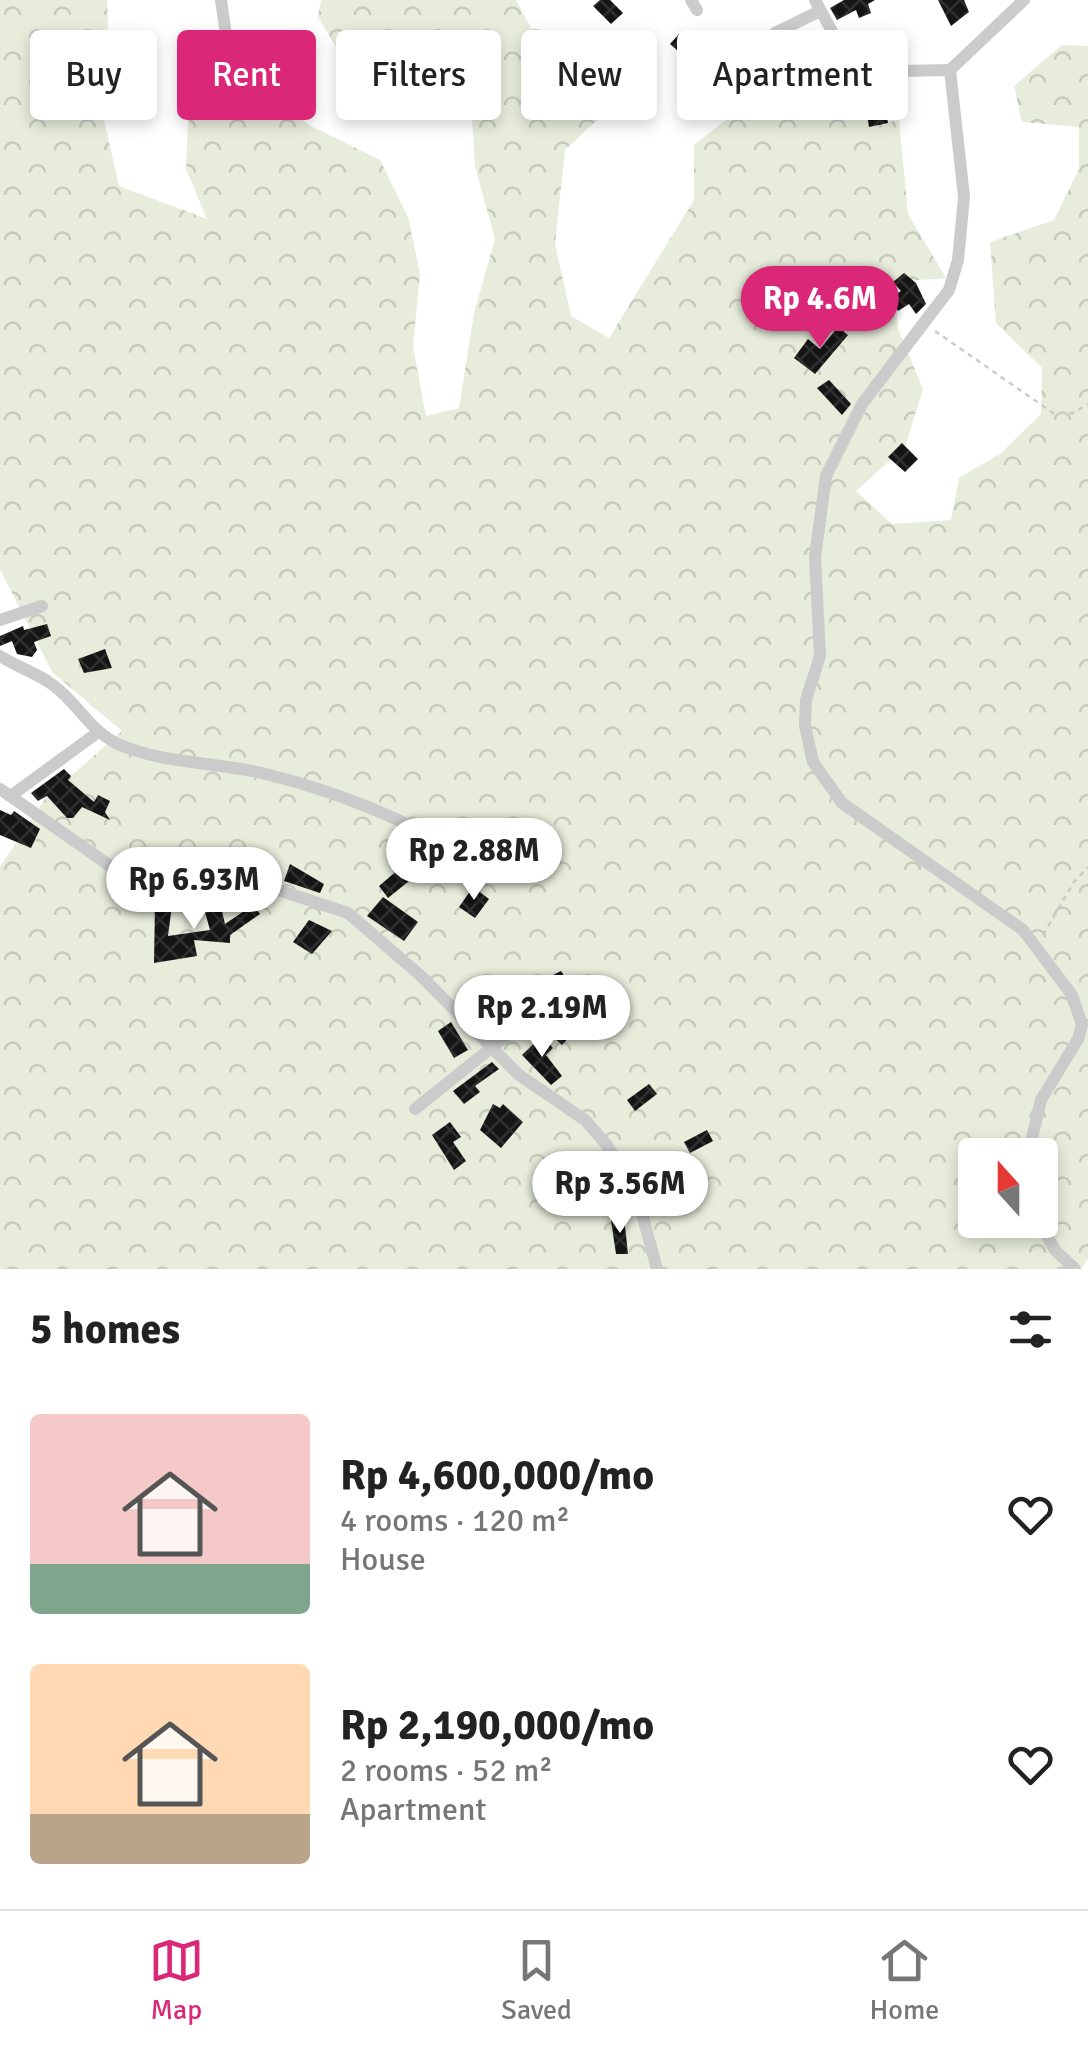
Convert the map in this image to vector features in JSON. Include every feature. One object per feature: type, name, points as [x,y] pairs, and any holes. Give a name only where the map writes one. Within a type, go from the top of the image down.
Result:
[{"type":"street","points":[[221,0],[225,30]]},
{"type":"street","points":[[780,30],[817,5],[854,72],[950,70],[1024,0]]},
{"type":"street","points":[[950,70],[962,164],[962,213],[949,290],[862,404],[826,476],[815,557],[821,636],[806,700],[807,744],[813,762],[842,803],[996,909],[1038,945],[1072,995],[1082,1025],[1041,1100],[1032,1138]]},
{"type":"street","points":[[0,620],[42,606]]},
{"type":"street","points":[[0,656],[56,686],[97,734],[151,756],[260,772],[343,795],[374,806],[473,857]]},
{"type":"street","points":[[97,734],[6,792],[139,886],[183,897],[272,888],[348,913],[421,976],[491,1049],[537,1089],[585,1120],[606,1144],[635,1188],[657,1269]]},
{"type":"street","points":[[415,1108],[536,1012]]},
{"type":"street","points":[[1048,1238],[1072,1268]]},
{"type":"path","points":[[926,324],[1053,413],[1072,413],[1088,404]]},
{"type":"path","points":[[1038,945],[1074,882],[1088,867]]},
{"type":"green space","points":[[0,0],[107,0],[108,30],[30,30],[30,120],[104,120],[119,186],[207,219],[186,169],[188,120],[303,120],[380,160],[408,217],[420,273],[413,347],[426,416],[459,408],[474,313],[495,239],[475,166],[472,120],[501,120],[501,30],[336,30],[336,47],[318,17],[321,0],[516,0],[531,28],[541,30],[521,30],[521,120],[597,120],[565,150],[555,244],[571,316],[609,338],[694,200],[694,145],[726,120],[868,120],[876,124],[899,120],[908,214],[946,278],[894,282],[898,329],[923,389],[905,447],[856,491],[892,524],[951,520],[959,478],[1001,453],[1041,414],[1042,368],[996,323],[990,242],[1054,220],[1079,169],[1079,127],[1022,122],[1014,86],[1062,45],[1088,46],[1088,1259],[1081,1269],[0,1269],[0,867],[45,799],[122,731],[52,672],[0,569]]},
{"type":"building","points":[[600,0],[610,0],[623,13],[611,24],[593,6]]},
{"type":"building","points":[[844,0],[875,0],[868,4],[871,13],[859,18],[856,10],[837,20],[830,8]]},
{"type":"building","points":[[938,0],[964,0],[969,12],[951,26]]},
{"type":"building","points":[[868,120],[887,120],[888,123],[869,127]]},
{"type":"building","points":[[904,273],[916,283],[926,304],[916,314],[909,304],[898,311],[891,298],[901,291],[893,282]]},
{"type":"building","points":[[838,327],[848,335],[815,374],[794,358],[808,339],[820,349]]},
{"type":"building","points":[[829,380],[851,404],[842,415],[817,388]]},
{"type":"building","points":[[902,443],[918,459],[905,472],[888,457]]},
{"type":"building","points":[[47,624],[51,636],[34,642],[37,650],[32,657],[17,654],[12,641],[0,646],[0,636],[23,626],[24,630]]},
{"type":"building","points":[[105,649],[112,668],[84,673],[78,659]]},
{"type":"building","points":[[64,769],[71,776],[68,780],[94,802],[98,795],[110,801],[105,812],[110,820],[82,807],[73,818],[67,818],[47,796],[38,801],[31,793]]},
{"type":"building","points":[[0,810],[11,815],[14,811],[40,829],[31,848],[0,835]]},
{"type":"building","points":[[290,864],[324,884],[320,893],[284,881]]},
{"type":"building","points":[[399,869],[409,881],[388,898],[379,886]]},
{"type":"building","points":[[473,887],[489,899],[475,918],[459,907]]},
{"type":"building","points":[[383,897],[418,922],[404,941],[367,916]]},
{"type":"building","points":[[155,903],[172,905],[168,936],[210,930],[203,905],[220,903],[225,924],[253,905],[260,914],[230,935],[230,943],[194,940],[197,956],[154,963]]},
{"type":"building","points":[[309,920],[332,931],[312,954],[293,942]]},
{"type":"building","points":[[561,971],[579,999],[570,1003],[591,1031],[579,1040],[574,1032],[562,1045],[553,1037],[566,1023],[553,975]]},
{"type":"building","points":[[451,1022],[468,1050],[454,1058],[438,1031]]},
{"type":"building","points":[[542,1036],[553,1048],[546,1055],[562,1076],[551,1085],[522,1055]]},
{"type":"building","points":[[492,1062],[499,1069],[475,1086],[480,1092],[464,1104],[453,1091]]},
{"type":"building","points":[[649,1084],[657,1094],[635,1111],[627,1100]]},
{"type":"building","points":[[493,1104],[500,1108],[503,1104],[523,1122],[501,1148],[480,1130]]},
{"type":"building","points":[[450,1122],[461,1137],[453,1142],[466,1161],[454,1170],[432,1135]]},
{"type":"building","points":[[707,1130],[713,1141],[690,1153],[684,1142]]},
{"type":"building","points":[[596,1163],[605,1186],[590,1191],[581,1168]]},
{"type":"building","points":[[624,1217],[628,1254],[616,1254],[611,1220]]}]
